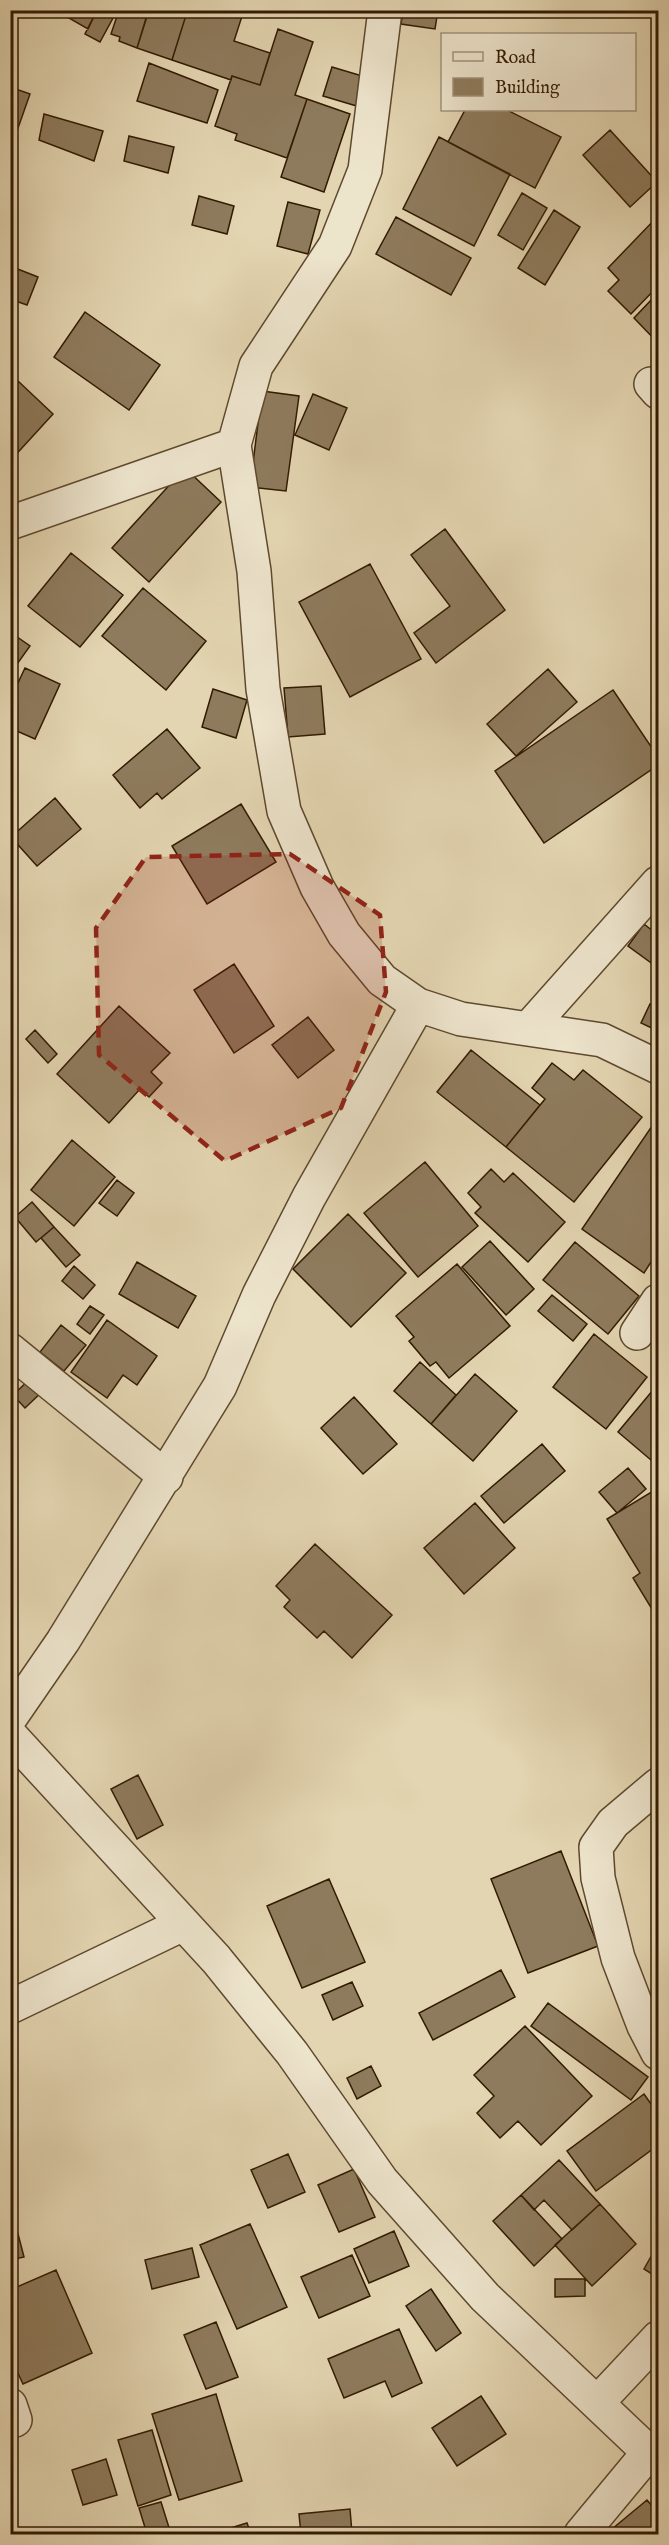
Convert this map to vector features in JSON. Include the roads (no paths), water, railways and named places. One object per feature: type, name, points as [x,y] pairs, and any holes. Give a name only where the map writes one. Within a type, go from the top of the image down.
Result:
[{"type":"street","points":[[385,10],[365,170],[335,246],[256,366],[234,446],[254,571],[263,689],[284,811],[317,886],[344,934],[382,980],[418,1005],[461,1020],[602,1040],[658,1067]]},
{"type":"street","points":[[10,523],[234,446]]},
{"type":"street","points":[[529,1028],[658,884]]},
{"type":"street","points":[[10,1718],[63,1641],[220,1386],[259,1295],[309,1197],[418,1005]]},
{"type":"street","points":[[637,1333],[658,1301]]},
{"type":"street","points":[[10,1350],[166,1477]]},
{"type":"street","points":[[10,1735],[216,1959],[292,2053],[382,2181],[485,2297],[654,2456],[581,2535]]},
{"type":"street","points":[[658,1785],[612,1823],[596,1847],[598,1878],[618,1958],[644,2026],[658,2053]]},
{"type":"street","points":[[10,2007],[183,1924]]},
{"type":"street","points":[[597,2403],[658,2338]]}]
